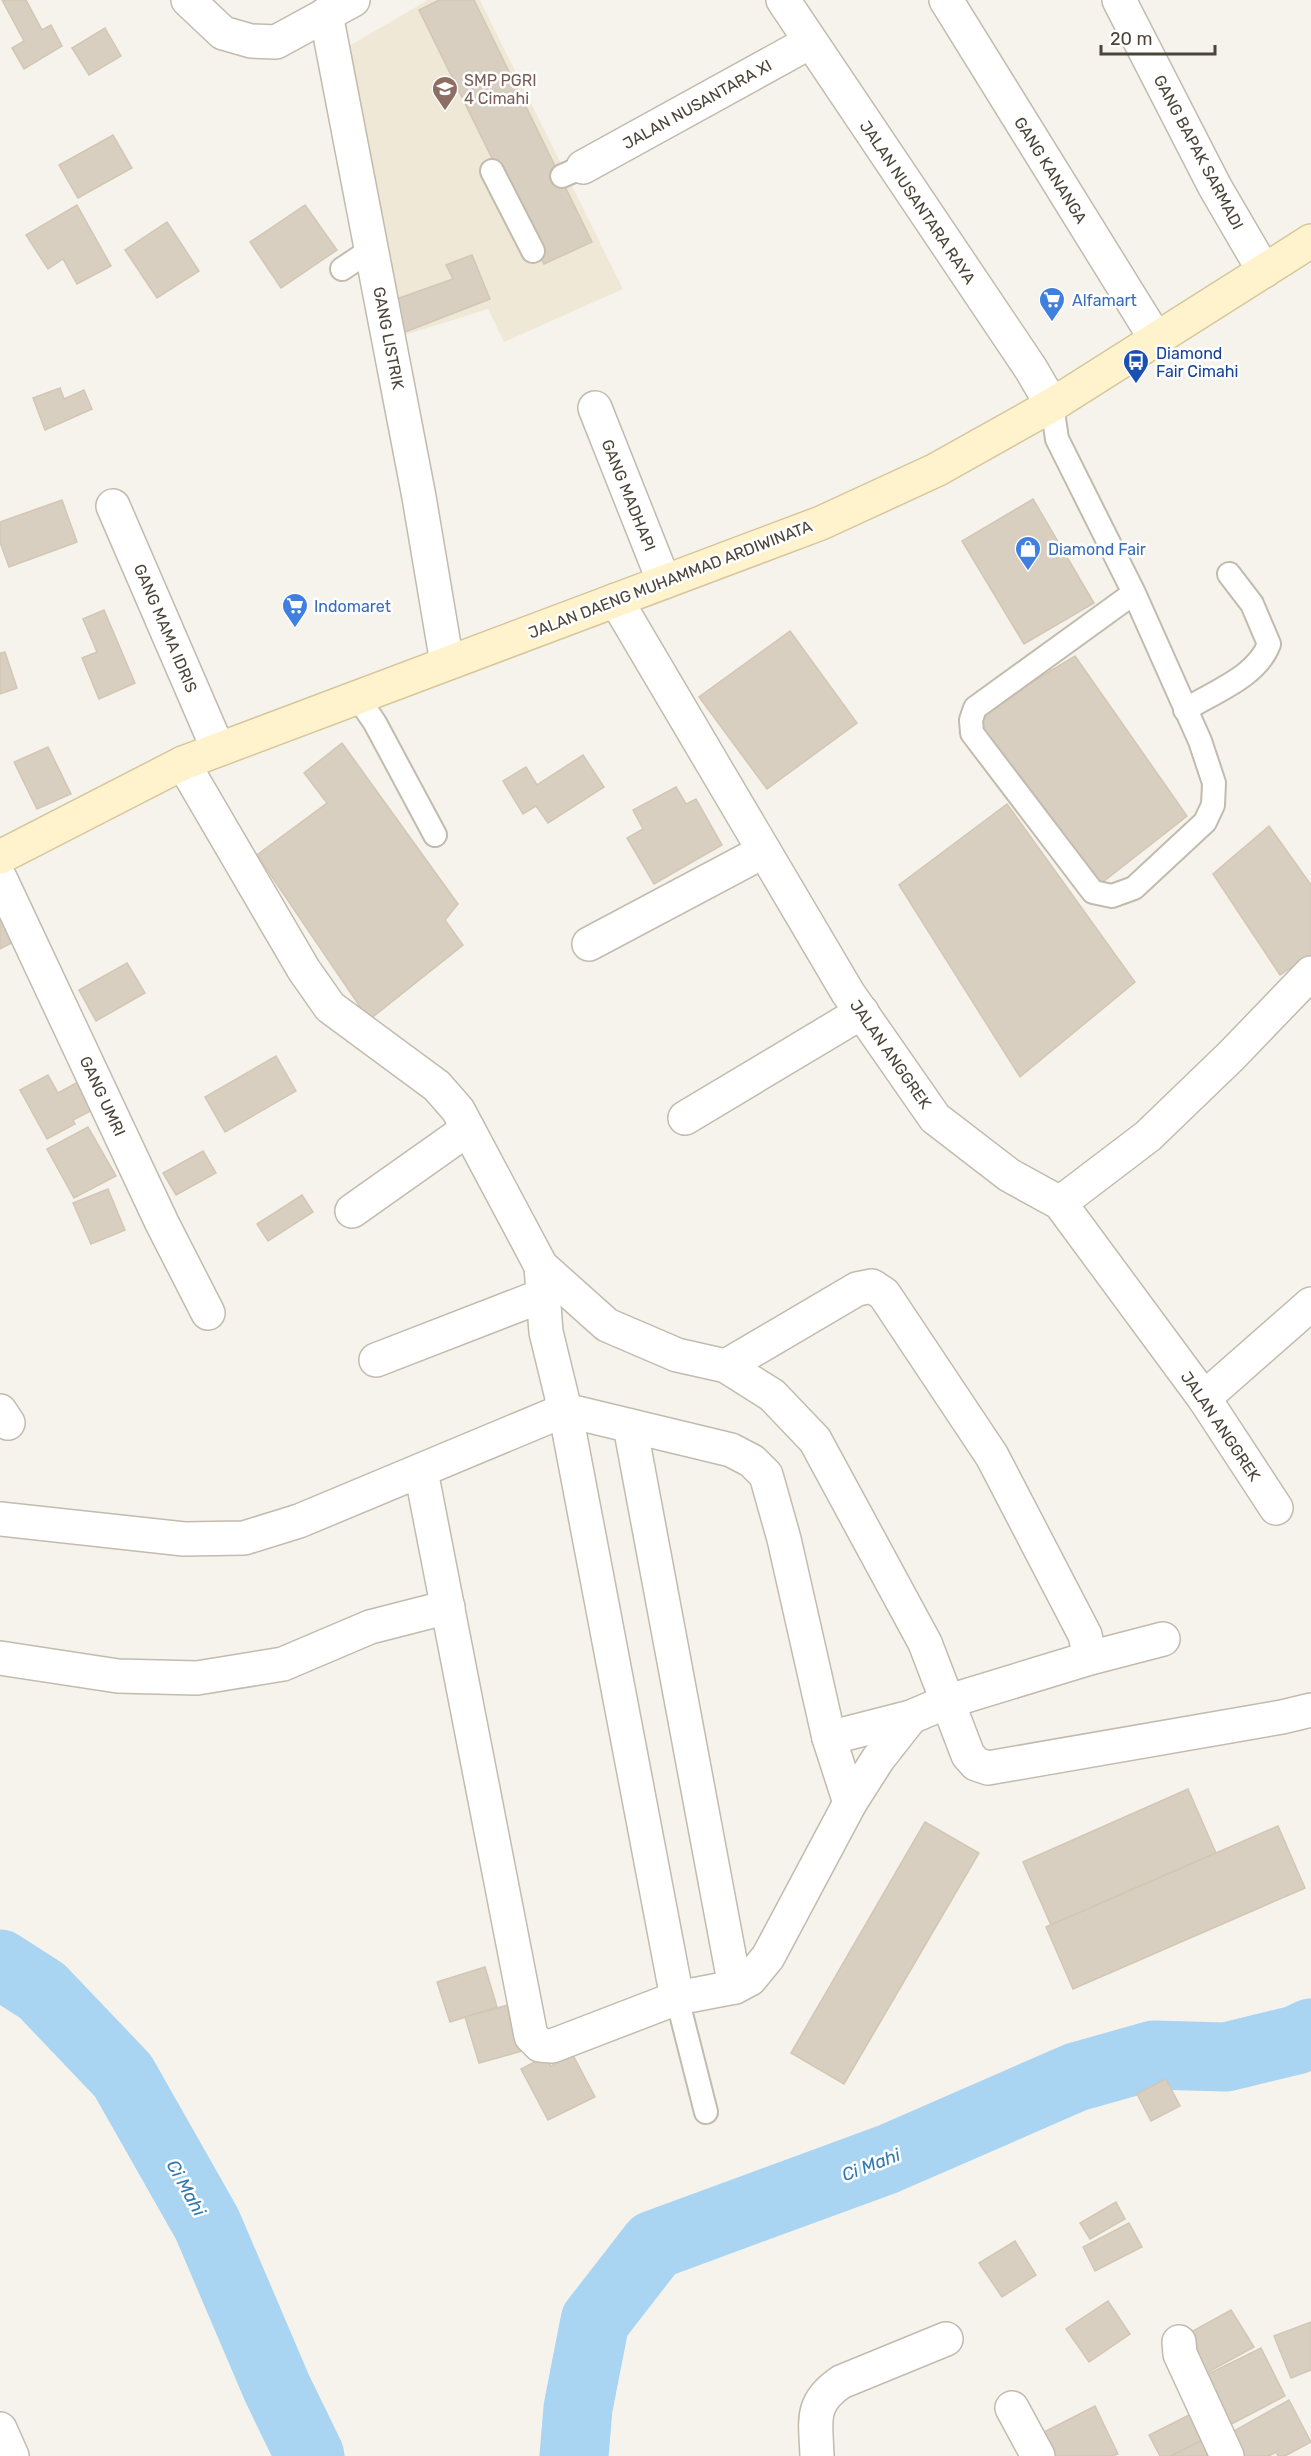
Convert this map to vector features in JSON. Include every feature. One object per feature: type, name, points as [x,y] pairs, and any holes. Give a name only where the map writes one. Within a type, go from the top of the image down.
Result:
[{"type":"main road","name":"JALAN DAENG MUHAMMAD ARDIWINATA","points":[[0,858],[183,763],[821,523],[936,470],[1052,405],[1311,242]]},
{"type":"street","points":[[188,0],[223,33],[251,41],[276,42],[340,7]]},
{"type":"street","name":"JALAN NUSANTARA RAYA","points":[[783,0],[1052,405]]},
{"type":"street","name":"GANG KANANGA","points":[[946,0],[1156,339]]},
{"type":"street","name":"GANG BAPAK SARMADI","points":[[1119,0],[1215,187],[1264,271]]},
{"type":"street","name":"GANG LISTRIK","points":[[340,7],[372,249],[419,497],[447,663]]},
{"type":"street","name":"JALAN NUSANTARA XI","points":[[572,172],[810,42]]},
{"type":"street","name":"GANG MADHAPI","points":[[595,408],[664,582]]},
{"type":"street","name":"GANG MAMA IDRIS","points":[[113,506],[218,750]]},
{"type":"street","name":"JALAN ANGGREK","points":[[616,600],[848,993],[935,1118],[1009,1175],[1060,1203],[1204,1398],[1276,1508]]},
{"type":"street","points":[[183,763],[304,970],[330,1007],[437,1086],[458,1110],[543,1281],[546,1332],[565,1410],[677,1998]]},
{"type":"street","points":[[589,944],[764,851]]},
{"type":"street","name":"GANG UMRI","points":[[0,879],[162,1223],[208,1313]]},
{"type":"street","points":[[1060,1203],[1148,1136],[1231,1056],[1311,973]]},
{"type":"street","points":[[685,1118],[862,1012]]},
{"type":"street","points":[[352,1211],[468,1129]]},
{"type":"street","points":[[376,1360],[543,1281]]},
{"type":"street","points":[[543,1281],[607,1325],[677,1354],[726,1366],[772,1395],[815,1440],[925,1643],[968,1755],[976,1764],[988,1768],[1311,1710]]},
{"type":"street","points":[[726,1366],[857,1289],[872,1286],[884,1294],[992,1456],[1084,1635],[1090,1658]]},
{"type":"street","points":[[1204,1398],[1311,1304]]},
{"type":"street","points":[[0,1519],[184,1539],[244,1538],[299,1521],[565,1410],[731,1450],[752,1461],[766,1475],[784,1539],[830,1738],[850,1803]]},
{"type":"street","points":[[630,1426],[735,1987]]},
{"type":"street","points":[[421,1471],[531,2036],[540,2045],[552,2046],[677,1998],[735,1987],[750,1979],[768,1957],[850,1803],[878,1759],[911,1717]]},
{"type":"street","points":[[0,1658],[118,1676],[197,1678],[284,1664],[370,1628],[448,1607]]},
{"type":"street","points":[[830,1738],[911,1717],[946,1702],[1090,1658],[1163,1639]]},
{"type":"street","points":[[817,2456],[816,2411],[826,2392],[841,2382],[946,2339]]},
{"type":"street","points":[[1179,2342],[1180,2354],[1227,2456]]},
{"type":"street","points":[[1012,2408],[1028,2453]]},
{"type":"street","points":[[0,2430],[12,2456]]},
{"type":"lane","points":[[492,171],[533,251]]},
{"type":"lane","points":[[342,269],[372,249]]},
{"type":"lane","points":[[1052,405],[1057,439],[1134,593],[1200,741],[1214,783],[1214,805],[1205,822],[1134,888],[1112,896],[1093,892],[972,733],[971,720],[975,708],[1134,593]]},
{"type":"lane","points":[[1185,710],[1256,666],[1269,644],[1252,604],[1229,574]]},
{"type":"lane","points":[[358,698],[375,723],[435,835]]},
{"type":"lane","points":[[677,1998],[706,2112]]},
{"type":"shaded area","name":"SMP PGRI 4 Cimahi","points":[[428,0],[480,0],[623,289],[504,342],[488,309],[395,338],[344,49]]},
{"type":"building","points":[[2,0],[26,0],[42,30],[51,25],[62,46],[24,69],[12,48],[24,41]]},
{"type":"building","points":[[439,0],[474,0],[592,242],[544,264],[419,10]]},
{"type":"building","points":[[105,28],[121,56],[89,75],[72,48]]},
{"type":"building","points":[[113,135],[132,168],[78,198],[59,165]]},
{"type":"building","points":[[77,205],[111,266],[77,284],[63,259],[48,269],[26,235]]},
{"type":"building","points":[[305,205],[337,250],[281,288],[250,242]]},
{"type":"building","points":[[167,222],[199,271],[157,298],[125,250]]},
{"type":"building","points":[[472,255],[490,299],[400,334],[388,302],[453,279],[446,265]]},
{"type":"building","points":[[60,388],[64,399],[84,390],[92,409],[45,430],[33,398]]},
{"type":"building","name":"Diamond Fair","points":[[1033,499],[1094,603],[1024,644],[962,541]]},
{"type":"building","points":[[62,500],[77,542],[9,567],[0,542],[0,522]]},
{"type":"building","points":[[104,610],[135,683],[99,699],[82,658],[97,652],[83,619]]},
{"type":"building","points":[[790,631],[857,723],[767,789],[699,697]]},
{"type":"building","points":[[5,652],[17,688],[0,694],[0,653]]},
{"type":"building","points":[[1075,656],[1187,816],[1094,889],[975,717]]},
{"type":"building","points":[[342,743],[458,904],[445,920],[463,945],[369,1020],[257,855],[327,803],[304,773]]},
{"type":"building","points":[[48,747],[71,794],[37,809],[14,762]]},
{"type":"building","points":[[583,755],[604,787],[548,823],[536,806],[523,814],[503,781],[526,767],[537,785]]},
{"type":"building","points":[[676,787],[686,804],[696,799],[722,845],[654,884],[627,838],[643,829],[633,810]]},
{"type":"building","points":[[1007,804],[1135,982],[1020,1077],[899,885]]},
{"type":"building","points":[[1269,826],[1311,885],[1311,954],[1280,975],[1213,874]]},
{"type":"building","points":[[0,905],[25,936],[0,949]]},
{"type":"building","points":[[127,963],[145,993],[96,1021],[79,990]]},
{"type":"building","points":[[276,1056],[296,1091],[225,1132],[205,1097]]},
{"type":"building","points":[[48,1075],[58,1093],[89,1076],[104,1104],[73,1120],[75,1124],[47,1139],[20,1090]]},
{"type":"building","points":[[88,1127],[116,1176],[74,1198],[47,1149]]},
{"type":"building","points":[[203,1151],[216,1173],[176,1195],[163,1173]]},
{"type":"building","points":[[108,1189],[125,1230],[91,1244],[73,1203]]},
{"type":"building","points":[[302,1195],[313,1212],[268,1241],[257,1224]]},
{"type":"building","points":[[1188,1789],[1216,1853],[1051,1925],[1023,1862]]},
{"type":"building","points":[[925,1822],[979,1853],[844,2084],[791,2053]]},
{"type":"building","points":[[1278,1826],[1305,1888],[1073,1989],[1046,1927]]},
{"type":"building","points":[[485,1967],[497,2007],[450,2022],[437,1982]]},
{"type":"building","points":[[508,2005],[522,2051],[479,2063],[465,2017]]},
{"type":"building","points":[[573,2055],[595,2097],[548,2120],[521,2069],[546,2056],[551,2066]]},
{"type":"building","points":[[1166,2079],[1180,2106],[1151,2121],[1137,2094]]},
{"type":"building","points":[[1116,2202],[1125,2219],[1090,2239],[1080,2223]]},
{"type":"building","points":[[1129,2223],[1142,2247],[1095,2271],[1083,2247]]},
{"type":"building","points":[[1015,2241],[1036,2275],[1002,2297],[979,2263]]},
{"type":"building","points":[[1108,2301],[1130,2334],[1089,2362],[1066,2329]]},
{"type":"building","points":[[1231,2310],[1254,2347],[1203,2375],[1182,2337]]},
{"type":"building","points":[[1311,2322],[1311,2370],[1291,2378],[1274,2336]]},
{"type":"building","points":[[1261,2348],[1285,2396],[1222,2429],[1196,2380]]},
{"type":"building","points":[[1289,2400],[1311,2442],[1285,2456],[1278,2456],[1276,2452],[1269,2456],[1237,2456],[1225,2436]]},
{"type":"building","points":[[1095,2406],[1118,2454],[1112,2456],[1054,2456],[1042,2433]]},
{"type":"building","points":[[1197,2411],[1211,2436],[1171,2456],[1160,2456],[1149,2435]]},
{"type":"building","points":[[1211,2436],[1221,2456],[1171,2456]]},
{"type":"waterway","name":"Ci Mahi","points":[[0,1964],[42,1991],[123,2076],[207,2224],[277,2388],[310,2456]]},
{"type":"waterway","name":"Ci Mahi","points":[[574,2456],[578,2408],[595,2321],[654,2245],[888,2159],[1076,2077],[1154,2055],[1226,2057],[1296,2040],[1311,2033]]},
{"type":"waterway","points":[[295,2456],[305,2449]]},
{"type":"place","name":"SMP PGRI 4 Cimahi","points":[[445,112]]},
{"type":"place","name":"Alfamart","points":[[1052,323]]},
{"type":"place","name":"Diamond Fair Cimahi","points":[[1136,385]]},
{"type":"place","name":"Diamond Fair","points":[[1028,572]]},
{"type":"place","name":"Indomaret","points":[[295,629]]}]
